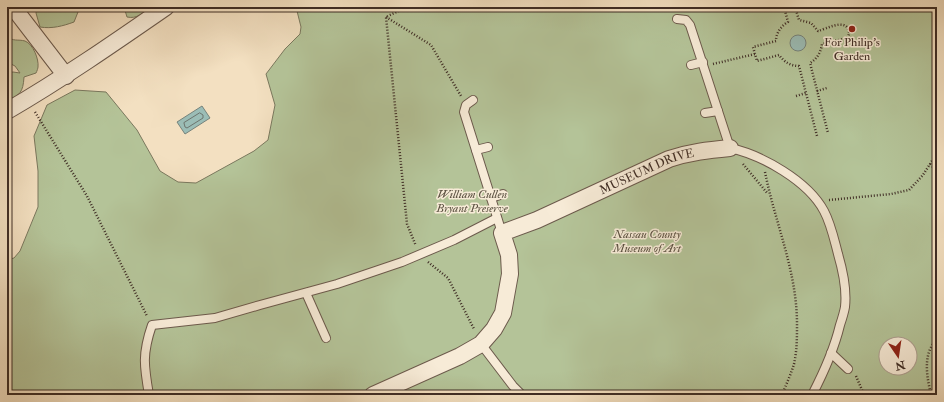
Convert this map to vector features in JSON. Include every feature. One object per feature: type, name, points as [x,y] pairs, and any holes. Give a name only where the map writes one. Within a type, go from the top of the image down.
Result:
[{"type":"street","points":[[13,7],[66,76]]},
{"type":"street","points":[[7,111],[66,76],[166,7]]},
{"type":"street","name":"MUSEUM DRIVE","points":[[500,226],[537,220],[669,159],[684,154],[730,148]]},
{"type":"street","points":[[373,395],[436,368],[481,344],[494,329],[503,313],[510,283],[510,255],[500,226]]},
{"type":"lane","points":[[677,19],[686,20],[690,25],[730,148]]},
{"type":"lane","points":[[691,65],[703,62]]},
{"type":"lane","points":[[149,395],[144,355],[146,342],[152,325],[215,318],[306,293],[402,262],[454,240],[500,226],[464,112],[469,102]]},
{"type":"lane","points":[[705,113],[718,110]]},
{"type":"lane","points":[[476,150],[488,147]]},
{"type":"lane","name":"MUSEUM DRIVE","points":[[730,148],[762,160],[791,176],[809,191],[817,201],[831,227],[845,281],[845,308],[835,343],[822,376],[812,395]]},
{"type":"lane","points":[[491,198],[503,194]]},
{"type":"lane","points":[[306,293],[326,338]]},
{"type":"lane","points":[[481,344],[513,386],[522,395]]},
{"type":"lane","points":[[831,353],[848,368]]},
{"type":"path","points":[[386,17],[407,7]]},
{"type":"path","points":[[784,7],[788,22],[779,31],[776,41],[753,47],[757,60],[779,55],[789,64],[799,66],[817,136]]},
{"type":"path","points":[[795,7],[799,20],[811,23],[818,30],[842,24],[847,26],[849,31],[847,38],[822,44],[818,56],[810,63],[828,134]]},
{"type":"path","points":[[934,7],[937,17]]},
{"type":"path","points":[[386,17],[431,45],[469,102]]},
{"type":"path","points":[[386,17],[407,224],[419,255],[448,278],[481,344]]},
{"type":"path","points":[[703,62],[712,64],[755,54]]},
{"type":"path","points":[[817,91],[827,88]]},
{"type":"path","points":[[796,96],[806,93]]},
{"type":"path","points":[[27,100],[86,196],[152,325]]},
{"type":"path","points":[[730,148],[769,196]]},
{"type":"path","points":[[817,201],[891,194],[909,190],[923,174],[937,153]]},
{"type":"path","points":[[762,160],[769,196],[793,278],[797,308],[798,337],[794,363],[782,395]]},
{"type":"path","points":[[930,164],[937,171]]},
{"type":"path","points":[[931,395],[927,368],[928,353],[937,339]]},
{"type":"path","points":[[848,368],[857,376],[862,390],[862,395]]},
{"type":"green space","points":[[37,7],[77,7],[78,12],[74,22],[57,27],[40,27],[36,13]]},
{"type":"green space","points":[[124,7],[150,7],[140,15],[127,17]]},
{"type":"green space","name":"William Cullen Bryant Preserve","points":[[293,7],[937,7],[937,395],[7,395],[7,260],[14,258],[20,251],[38,207],[38,171],[34,136],[47,105],[75,90],[106,92],[137,130],[160,171],[178,182],[196,183],[254,151],[268,140],[275,105],[266,74],[285,49],[300,34],[301,27],[297,11]]},
{"type":"green space","points":[[7,36],[13,40],[25,41],[31,45],[35,52],[38,68],[36,73],[24,77],[22,90],[7,102],[7,73],[20,73],[15,66],[7,62]]},
{"type":"water","points":[[798,35],[804,37],[806,43],[804,49],[798,51],[792,49],[790,43],[792,37]]},
{"type":"water","points":[[202,106],[210,118],[185,134],[177,122]]},
{"type":"place","name":"For Philip's Garden","points":[[852,29]]},
{"type":"park label","name":"Nassau County Museum of Art","points":[[647,241]]}]
